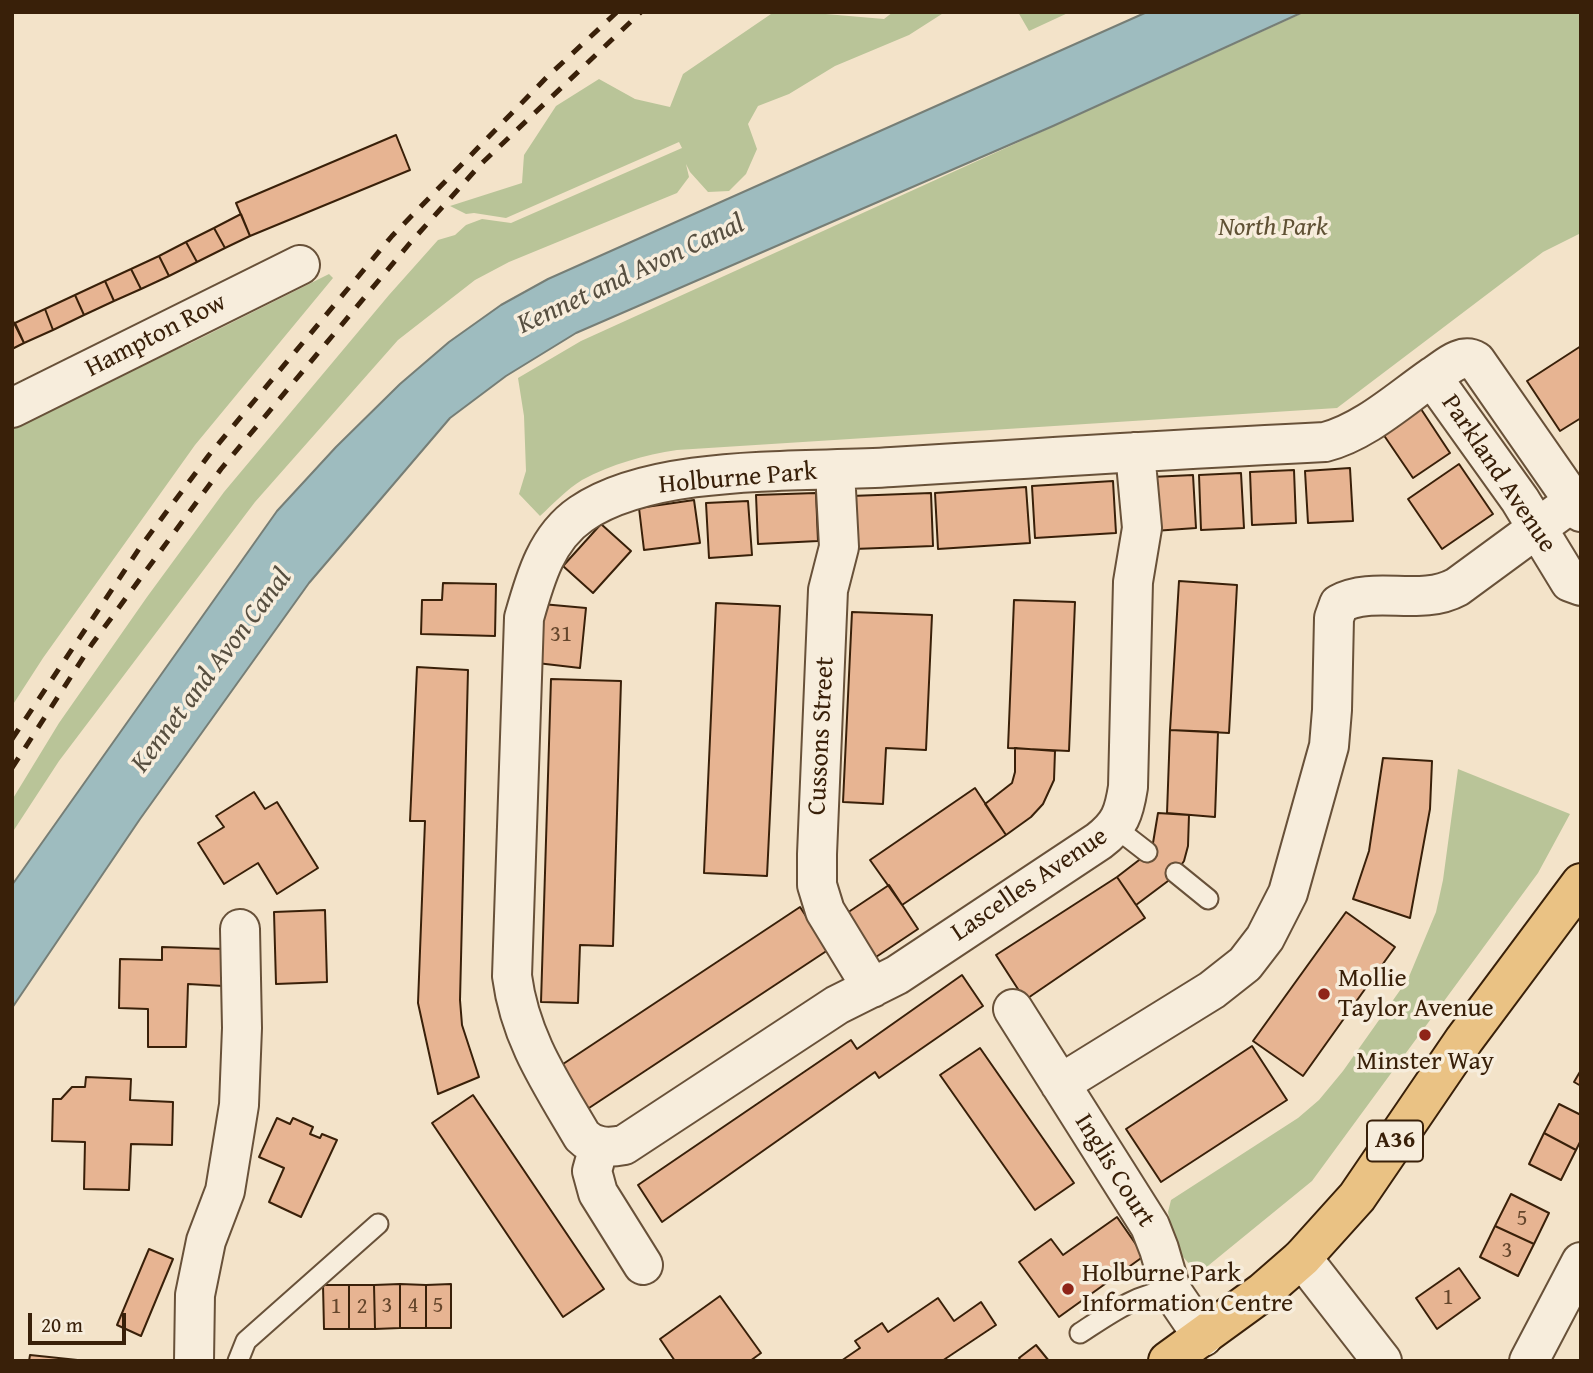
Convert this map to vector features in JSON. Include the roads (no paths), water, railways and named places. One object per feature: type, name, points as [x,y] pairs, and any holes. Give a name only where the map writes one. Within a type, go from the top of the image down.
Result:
[{"type":"highway","name":"A36","points":[[1168,1361],[1263,1292],[1302,1258],[1357,1197],[1464,1040],[1581,883]]},
{"type":"street","name":"Hampton Row","points":[[12,408],[300,265]]},
{"type":"street","name":"Parkland Avenue","points":[[1578,503],[1476,361],[1470,357],[1463,358],[1433,377],[1520,500],[1570,582],[1581,586]]},
{"type":"street","name":"Holburne Park","points":[[612,1145],[589,1143],[582,1136],[537,1060],[515,1004],[512,976],[524,618],[538,570],[557,536],[580,514],[616,495],[690,478],[1325,442],[1342,437],[1433,377]]},
{"type":"street","name":"Lascelles Avenue","points":[[612,1145],[837,1005],[897,975],[1116,828],[1125,806],[1128,788],[1133,582],[1142,528],[1135,452]]},
{"type":"street","name":"Cussons Street","points":[[835,471],[839,548],[828,590],[817,885],[825,911],[872,988]]},
{"type":"street","points":[[1060,1084],[1212,990],[1245,964],[1265,937],[1288,893],[1329,746],[1334,618],[1339,604],[1352,598],[1443,595],[1578,503]]},
{"type":"street","points":[[194,1361],[195,1295],[206,1241],[225,1191],[239,1105],[242,1028],[240,929]]},
{"type":"street","name":"Inglis Court","points":[[1013,1010],[1150,1226],[1171,1290],[1203,1337]]},
{"type":"street","points":[[612,1145],[593,1171],[598,1193],[643,1265]]},
{"type":"street","points":[[1302,1258],[1382,1361]]},
{"type":"street","points":[[1529,1361],[1581,1262]]},
{"type":"lane","points":[[1116,828],[1147,852]]},
{"type":"lane","points":[[1176,873],[1208,899]]},
{"type":"lane","points":[[239,1361],[246,1341],[378,1224]]},
{"type":"lane","points":[[1080,1333],[1120,1307],[1155,1292],[1171,1290]]},
{"type":"water","name":"Kennet and Avon Canal","points":[[1147,12],[1303,12],[1053,126],[576,333],[506,376],[450,418],[309,583],[140,819],[12,1008],[12,885],[277,511],[336,447],[400,384],[449,342],[501,305],[548,279]]},
{"type":"railway","points":[[12,739],[141,546],[209,455],[392,236],[547,77],[617,12]]},
{"type":"railway","points":[[12,768],[92,644],[221,469],[410,243],[481,164],[641,12]]},
{"type":"place","name":"Mollie Taylor Avenue","points":[[1324,994]]},
{"type":"place","name":"Minster Way","points":[[1425,1035]]},
{"type":"place","name":"Holburne Park Information Centre","points":[[1068,1289]]},
{"type":"park label","name":"North Park","points":[[1273,228]]}]
